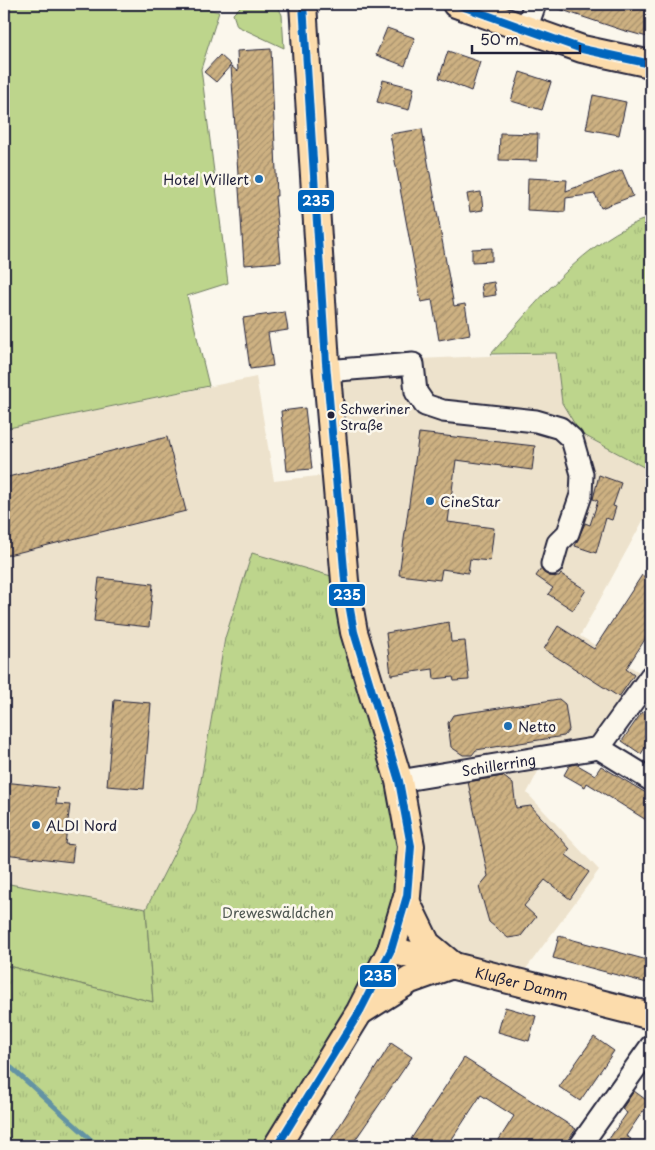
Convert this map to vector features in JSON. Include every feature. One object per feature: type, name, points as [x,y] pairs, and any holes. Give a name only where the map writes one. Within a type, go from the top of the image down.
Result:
[{"type":"main road","points":[[277,1146],[360,1012],[392,950],[406,901],[411,846],[399,781],[354,632],[344,582],[326,371],[303,4]]},
{"type":"main road","points":[[456,4],[582,49],[651,64]]},
{"type":"main road","points":[[406,901],[427,944],[452,965]]},
{"type":"main road","name":"Klußer Damm","points":[[392,950],[651,1016]]},
{"type":"main road","points":[[360,1012],[410,980],[452,965]]},
{"type":"street","points":[[526,29],[535,4]]},
{"type":"street","points":[[326,371],[413,364],[416,392],[425,405],[443,412],[536,421],[560,428],[572,439],[582,474],[581,495],[568,534],[558,542],[552,564]]},
{"type":"street","points":[[651,676],[599,748],[651,780]]},
{"type":"street","name":"Schillerring","points":[[399,781],[599,748]]},
{"type":"street","points":[[580,1146],[651,1046]]},
{"type":"shaded area","points":[[556,353],[562,403],[580,433],[651,471],[651,506],[580,636],[649,678],[599,748],[546,756],[527,793],[599,870],[517,981],[391,950],[252,553],[225,638],[196,810],[146,909],[4,883],[4,429],[256,377],[274,481],[335,474],[326,363]]},
{"type":"green space","points":[[4,4],[188,4],[219,12],[201,69],[228,283],[187,296],[209,386],[4,429]]},
{"type":"green space","points":[[243,4],[277,4],[282,15],[284,48],[237,26],[233,14]]},
{"type":"green space","points":[[651,217],[651,471],[580,433],[562,403],[556,353],[491,354],[544,294],[583,256],[604,240],[627,227]]},
{"type":"green space","name":"Dreweswäldchen","points":[[252,553],[345,580],[390,748],[407,896],[276,1146],[4,1146],[4,965],[153,1002],[146,909],[196,810],[225,638]]},
{"type":"green space","points":[[4,883],[146,909],[153,1002],[4,965]]},
{"type":"building","points":[[550,4],[651,4],[651,38],[550,6]]},
{"type":"building","points":[[387,28],[415,38],[405,66],[376,55]]},
{"type":"building","points":[[271,49],[277,196],[275,196],[281,262],[244,265],[231,66],[238,72],[237,51]]},
{"type":"building","points":[[448,51],[480,62],[471,91],[439,78]]},
{"type":"building","points":[[220,55],[231,65],[216,82],[204,72]]},
{"type":"building","points":[[520,72],[551,82],[542,110],[511,101]]},
{"type":"building","points":[[383,80],[414,88],[409,110],[377,102]]},
{"type":"building","points":[[593,95],[626,102],[619,135],[586,129]]},
{"type":"building","points":[[422,129],[454,306],[465,304],[470,334],[439,340],[432,300],[421,302],[390,134]]},
{"type":"building","points":[[500,133],[538,134],[537,161],[499,160]]},
{"type":"building","points":[[622,170],[633,196],[601,208],[595,194],[566,198],[565,212],[527,210],[528,178],[567,180],[566,191]]},
{"type":"building","points":[[481,192],[483,210],[470,212],[467,194]]},
{"type":"building","points":[[492,248],[492,261],[472,262],[472,249]]},
{"type":"building","points":[[494,282],[496,295],[483,297],[481,284]]},
{"type":"building","points":[[285,312],[288,330],[268,333],[273,366],[250,369],[243,318]]},
{"type":"building","points":[[305,408],[312,469],[287,471],[281,411]]},
{"type":"building","name":"CineStar","points":[[419,433],[535,446],[532,470],[456,460],[448,522],[494,528],[490,561],[470,559],[468,573],[442,569],[440,580],[399,575]]},
{"type":"building","points":[[167,437],[186,511],[4,556],[4,478]]},
{"type":"building","points":[[599,475],[621,483],[613,506],[616,507],[612,520],[606,518],[596,553],[575,546],[585,523],[590,525],[598,501],[593,499]]},
{"type":"building","points":[[541,569],[549,576],[559,577],[561,574],[586,590],[573,610],[548,594],[553,588],[536,576]]},
{"type":"building","points":[[642,575],[651,581],[651,630],[626,669],[634,675],[619,697],[544,649],[558,626],[594,649]]},
{"type":"building","points":[[99,578],[153,584],[149,627],[94,621]]},
{"type":"building","points":[[449,622],[451,642],[465,641],[469,680],[454,681],[453,677],[434,679],[433,669],[391,675],[386,633]]},
{"type":"building","name":"Netto","points":[[559,699],[565,704],[569,730],[564,736],[476,750],[472,755],[463,755],[451,747],[448,723],[453,715]]},
{"type":"building","points":[[114,700],[151,703],[144,789],[107,786]]},
{"type":"building","points":[[642,712],[651,718],[651,738],[641,754],[622,741]]},
{"type":"building","points":[[576,764],[595,775],[601,766],[651,796],[651,823],[587,783],[585,787],[564,775],[569,766]]},
{"type":"building","points":[[503,776],[513,784],[516,808],[531,806],[570,849],[566,855],[589,872],[570,899],[545,880],[524,906],[536,917],[521,936],[508,938],[489,922],[479,887],[488,876],[468,782]]},
{"type":"building","name":"ALDI Nord","points":[[4,782],[58,788],[56,804],[70,805],[65,844],[74,845],[72,862],[4,854]]},
{"type":"building","points":[[559,936],[651,961],[651,984],[553,958]]},
{"type":"building","points":[[505,1007],[536,1016],[529,1041],[498,1032]]},
{"type":"building","points":[[594,1037],[614,1051],[580,1101],[559,1087]]},
{"type":"building","points":[[391,1043],[412,1057],[351,1146],[327,1146]]},
{"type":"building","points":[[464,1058],[576,1129],[564,1146],[495,1146],[514,1116],[481,1095],[452,1139],[462,1146],[422,1146],[411,1139]]},
{"type":"building","points":[[634,1091],[649,1102],[626,1136],[631,1139],[626,1146],[604,1146],[627,1113],[622,1109]]},
{"type":"waterway","points":[[4,1061],[98,1146]]},
{"type":"transit line","name":"235","points":[[277,1146],[360,1011],[391,950],[407,896],[411,846],[399,781],[354,632],[345,581],[326,363],[303,4]]},
{"type":"transit line","name":"235","points":[[456,4],[582,49],[651,64]]},
{"type":"place","name":"Hotel Willert","points":[[259,179]]},
{"type":"place","name":"Schweriner Straße","points":[[331,415]]},
{"type":"place","name":"CineStar","points":[[430,501]]},
{"type":"place","name":"Netto","points":[[508,726]]},
{"type":"place","name":"ALDI Nord","points":[[36,825]]}]
